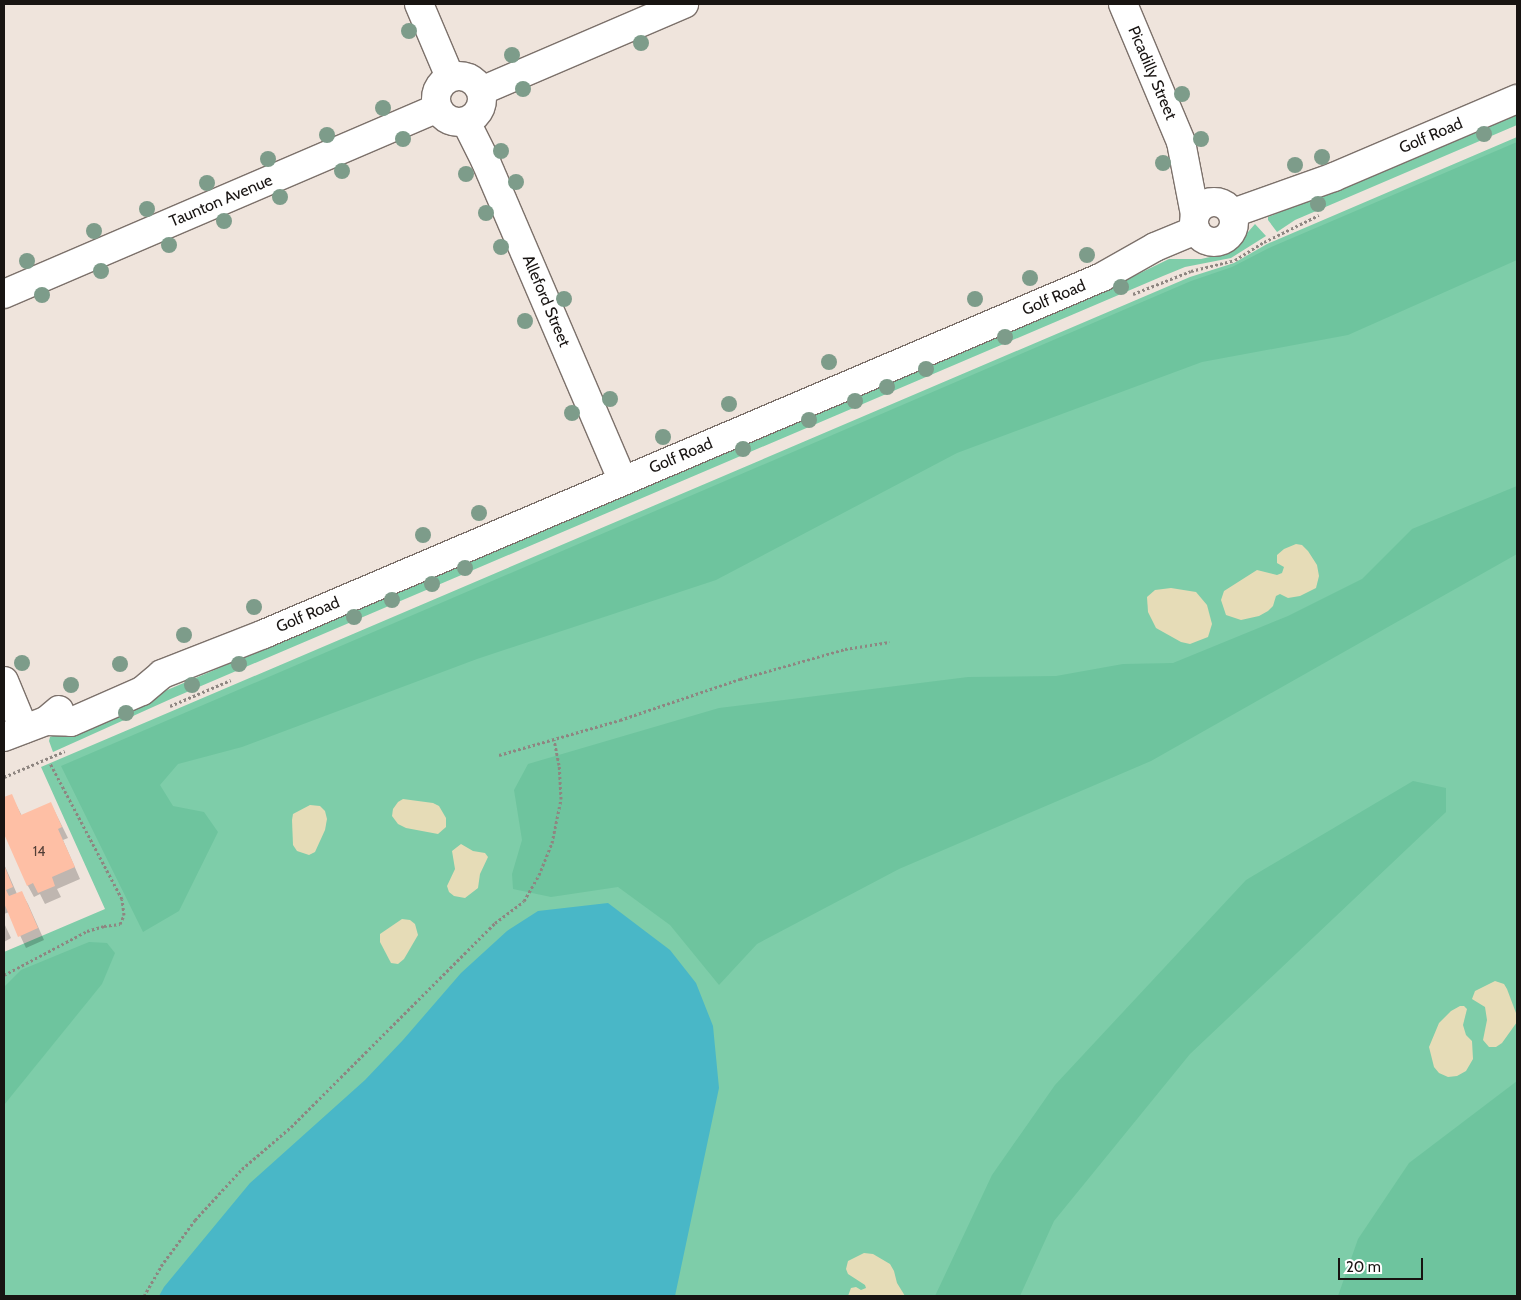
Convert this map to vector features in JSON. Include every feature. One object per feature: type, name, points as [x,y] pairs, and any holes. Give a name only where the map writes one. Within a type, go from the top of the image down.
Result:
[{"type":"street","points":[[418,4],[450,77]]},
{"type":"street","points":[[481,91],[684,4]]},
{"type":"street","name":"Picadilly Street","points":[[1122,4],[1181,142],[1229,209]]},
{"type":"street","points":[[450,77],[468,78],[476,83],[481,91],[480,110],[466,122],[449,121],[437,108],[437,90],[442,82],[450,77]]},
{"type":"street","name":"Golf Road","points":[[1229,209],[1334,177],[1517,99]]},
{"type":"street","name":"Taunton Avenue","points":[[4,294],[437,108]]},
{"type":"street","name":"Alleford Street","points":[[466,122],[486,162],[623,481]]},
{"type":"street","name":"Picadilly Street","points":[[1181,142],[1195,222]]},
{"type":"street","points":[[1195,222],[1205,240],[1219,241],[1226,238],[1234,227],[1229,209]]},
{"type":"street","name":"Golf Road","points":[[24,729],[71,722],[142,692],[162,674],[623,481],[1102,277],[1195,222]]},
{"type":"street","points":[[4,681],[24,729]]},
{"type":"path","points":[[1130,296],[1175,276],[1235,260],[1264,242],[1323,213]]},
{"type":"path","points":[[499,755],[620,720],[740,679],[845,649],[889,642]]},
{"type":"path","points":[[144,1296],[161,1266],[195,1220],[242,1169],[298,1121],[495,923],[524,901],[540,875],[552,843],[561,799],[559,765],[554,738]]},
{"type":"path","points":[[4,777],[54,755]]},
{"type":"path","points":[[4,975],[87,931],[120,924],[124,915],[122,899],[50,763]]},
{"type":"green space","points":[[1517,115],[1517,125],[1295,220],[1277,232],[1268,220],[1268,217]]},
{"type":"green space","points":[[1517,137],[1517,1296],[4,1296],[4,952],[105,909],[41,767],[1190,277],[1234,263],[1267,244]]},
{"type":"green space","points":[[1517,142],[1517,260],[1348,335],[1202,362],[957,453],[716,580],[477,659],[242,747],[178,764],[160,785],[173,806],[204,812],[218,832],[179,911],[143,932],[61,766],[1191,281],[1232,267],[1269,248]]},
{"type":"green space","points":[[1255,224],[1266,236],[1231,258],[1185,267],[1163,276],[173,698],[53,752],[49,741],[50,737],[92,722],[1099,293],[1169,259],[1201,259],[1224,254],[1235,247]]},
{"type":"green space","points":[[1517,486],[1517,554],[1151,761],[899,869],[757,944],[719,985],[670,925],[618,887],[551,897],[513,889],[512,874],[522,840],[514,790],[528,764],[719,708],[968,677],[1056,676],[1123,664],[1173,663],[1288,616],[1362,579],[1412,529]]},
{"type":"green space","points":[[1413,781],[1446,788],[1446,812],[1190,1054],[1054,1221],[1020,1296],[935,1296],[992,1175],[1055,1085],[1246,880]]},
{"type":"green space","points":[[89,942],[107,943],[115,953],[102,984],[4,1105],[4,987],[21,970]]},
{"type":"green space","points":[[1517,1081],[1517,1296],[1338,1296],[1358,1239],[1409,1163]]},
{"type":"sand","points":[[1296,544],[1302,545],[1308,551],[1317,565],[1319,576],[1316,588],[1300,596],[1288,598],[1280,594],[1276,596],[1273,606],[1259,616],[1241,620],[1226,615],[1221,600],[1224,591],[1257,570],[1277,575],[1282,573],[1284,567],[1277,563],[1277,555],[1284,549]]},
{"type":"sand","points":[[1171,588],[1196,592],[1207,605],[1212,624],[1208,637],[1190,644],[1181,642],[1156,628],[1148,612],[1147,597],[1155,590]]},
{"type":"sand","points":[[403,799],[433,803],[439,806],[446,818],[446,827],[438,834],[406,828],[398,824],[392,816],[393,809]]},
{"type":"sand","points":[[310,805],[320,806],[325,811],[327,819],[325,830],[315,852],[309,855],[297,851],[293,845],[292,820],[293,814]]},
{"type":"sand","points":[[461,844],[473,851],[485,853],[488,857],[480,874],[478,888],[465,898],[454,896],[449,892],[447,886],[455,869],[452,851]]},
{"type":"sand","points":[[402,919],[410,920],[415,924],[418,935],[404,959],[398,964],[391,963],[380,942],[380,934]]},
{"type":"sand","points":[[1495,981],[1504,984],[1507,989],[1516,1013],[1517,1022],[1502,1043],[1496,1047],[1489,1047],[1483,1040],[1487,1020],[1485,1007],[1472,999],[1475,991]]},
{"type":"sand","points":[[1464,1006],[1467,1009],[1463,1025],[1466,1035],[1472,1041],[1473,1059],[1466,1071],[1457,1076],[1448,1077],[1439,1073],[1434,1067],[1429,1047],[1439,1023],[1451,1011]]},
{"type":"sand","points":[[864,1253],[873,1254],[890,1264],[897,1283],[905,1296],[848,1296],[851,1288],[856,1287],[861,1290],[866,1288],[865,1285],[848,1274],[846,1269],[848,1261]]},
{"type":"water","points":[[608,903],[670,950],[696,983],[713,1026],[719,1088],[675,1296],[159,1296],[164,1287],[250,1183],[365,1080],[403,1040],[461,973],[507,931],[538,911]]},
{"type":"building","points":[[12,794],[21,815],[51,802],[62,827],[58,829],[75,867],[52,877],[55,886],[38,893],[33,883],[27,886],[4,834],[4,797]]},
{"type":"building","points":[[4,865],[13,887],[6,890],[9,896],[22,891],[38,928],[18,937],[4,903]]}]
